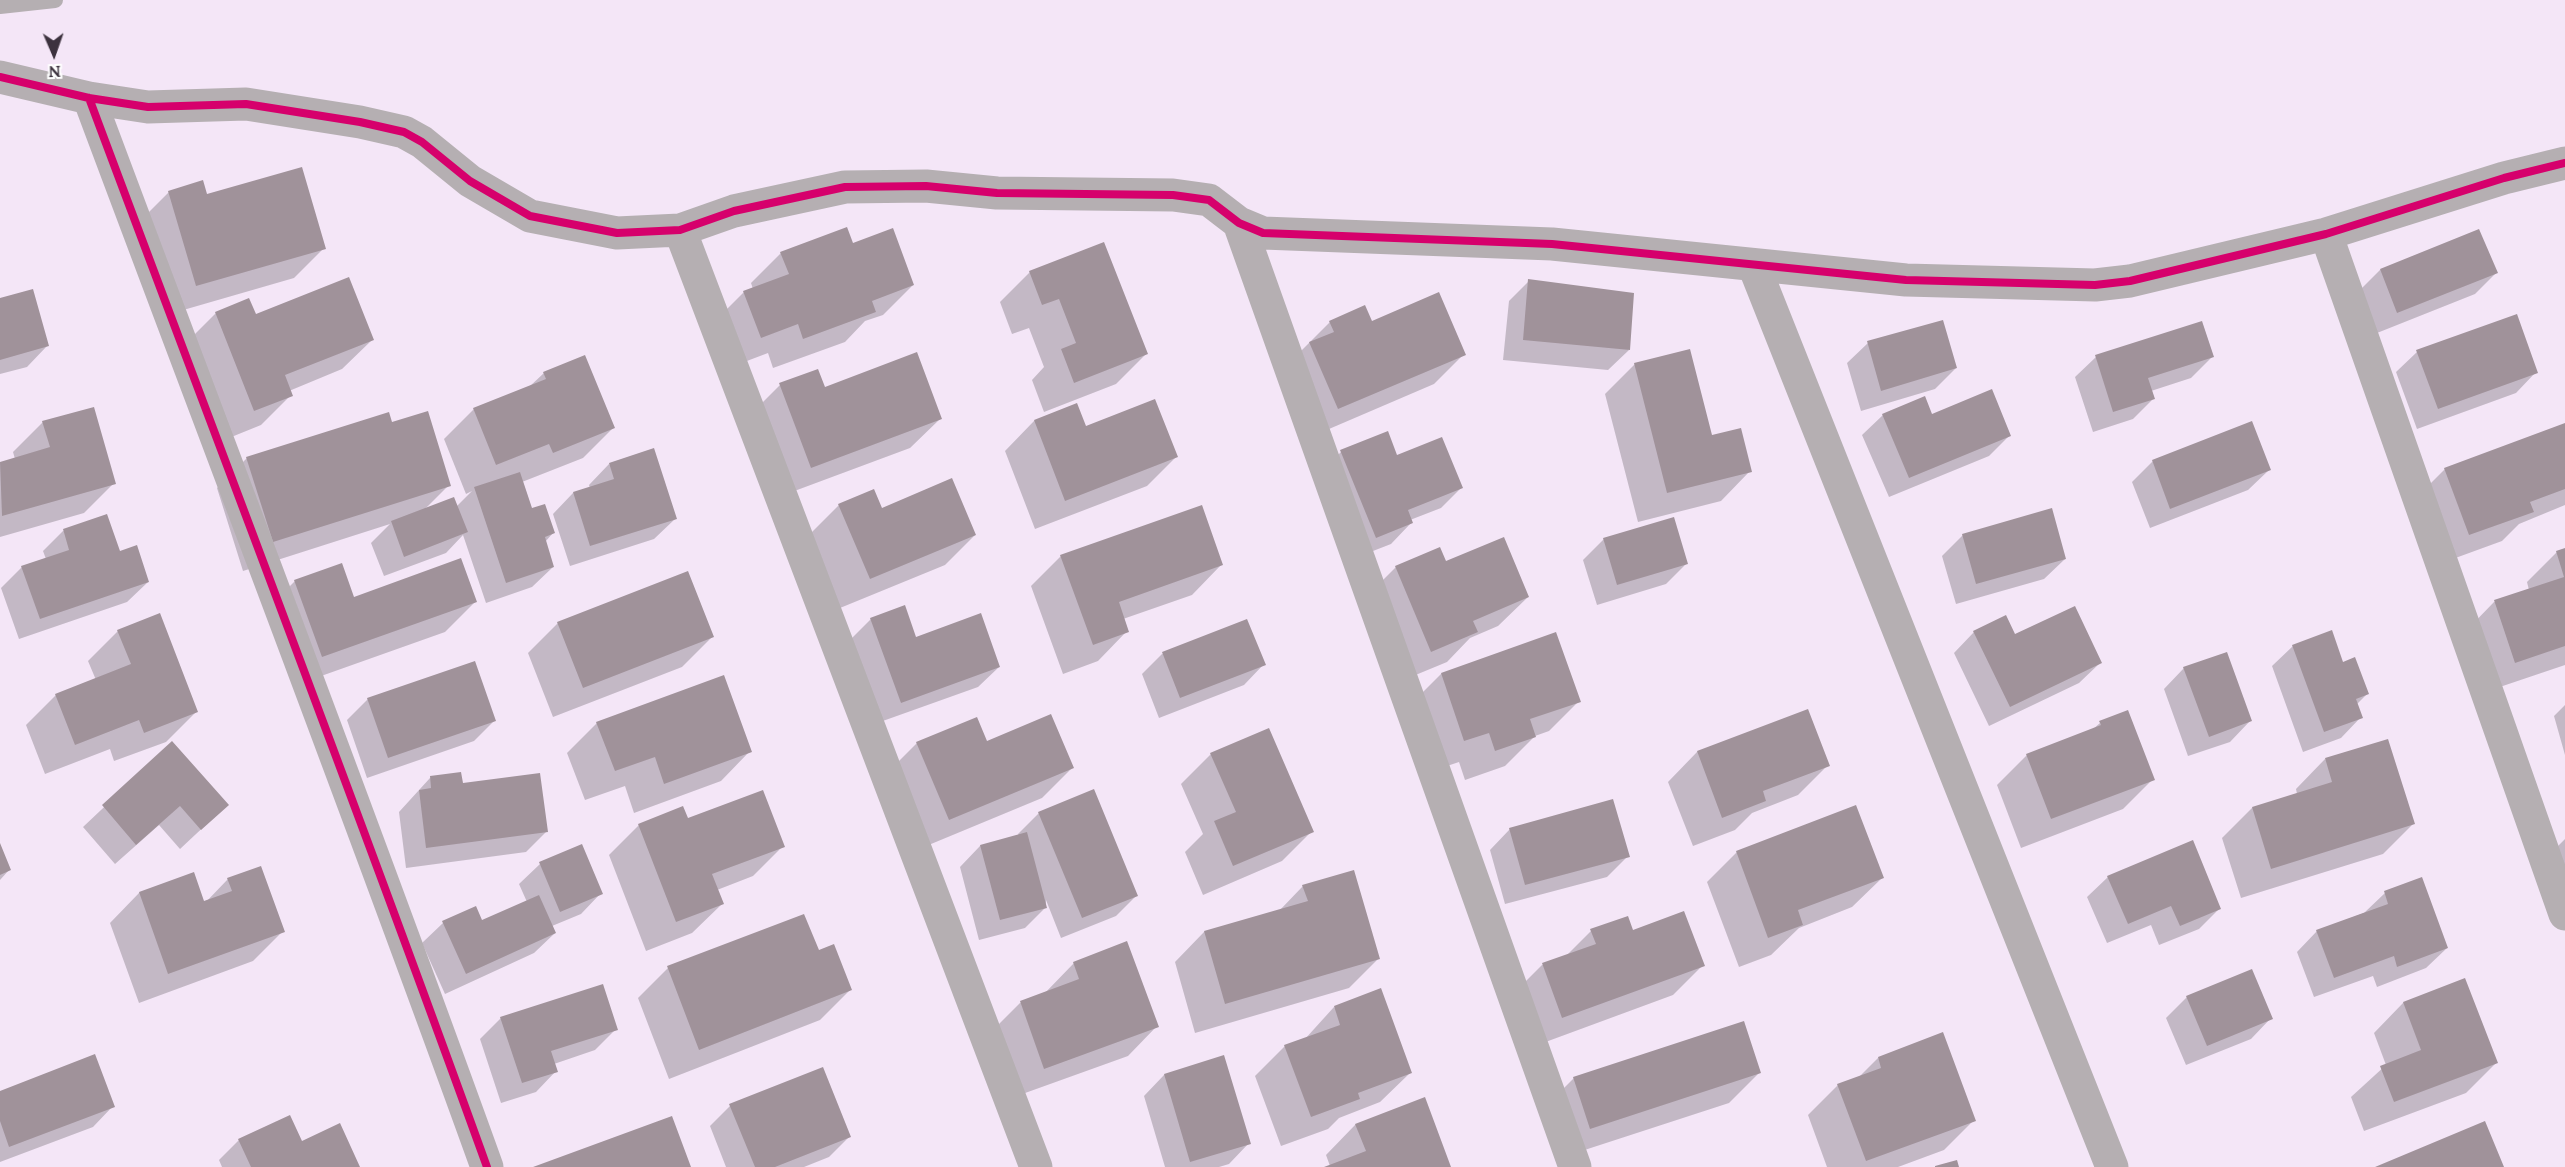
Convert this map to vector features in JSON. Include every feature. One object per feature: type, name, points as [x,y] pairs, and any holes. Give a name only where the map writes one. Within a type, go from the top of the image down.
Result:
[{"type":"street","points":[[0,77],[89,98],[148,107],[246,104],[371,124],[404,132],[422,142],[470,181],[530,216],[618,233],[680,230],[756,206],[845,187],[926,186],[997,193],[1173,195],[1209,200],[1239,223],[1263,233],[1551,244],[1906,280],[2095,285],[2152,276],[2326,234],[2504,178],[2565,163]]},
{"type":"street","points":[[89,98],[288,634],[385,884],[487,1167]]},
{"type":"street","points":[[1239,223],[1575,1167]]},
{"type":"street","points":[[680,230],[1036,1167]]},
{"type":"street","points":[[2326,234],[2565,914]]},
{"type":"street","points":[[1754,266],[2112,1167]]},
{"type":"lane","points":[[0,6],[55,0]]},
{"type":"building","points":[[302,167],[326,249],[196,286],[168,191],[203,180],[207,194]]},
{"type":"building","points":[[847,227],[853,243],[893,228],[914,285],[872,301],[876,312],[803,339],[798,324],[761,338],[743,291],[789,274],[780,252]]},
{"type":"building","points":[[2479,229],[2498,273],[2397,313],[2380,269]]},
{"type":"building","points":[[1104,242],[1148,354],[1074,383],[1061,349],[1076,343],[1059,299],[1042,305],[1029,271]]},
{"type":"building","points":[[349,277],[374,340],[285,375],[293,396],[254,411],[215,312],[249,298],[256,314]]},
{"type":"building","points":[[1528,279],[1634,293],[1630,350],[1523,340]]},
{"type":"building","points":[[33,289],[49,346],[0,360],[0,298]]},
{"type":"building","points":[[1439,292],[1466,355],[1338,409],[1309,342],[1334,332],[1329,321],[1365,305],[1372,321]]},
{"type":"building","points":[[2517,314],[2538,373],[2438,409],[2416,350]]},
{"type":"building","points":[[1943,320],[1957,368],[1881,391],[1867,341]]},
{"type":"building","points":[[2202,321],[2214,357],[2148,378],[2155,399],[2113,412],[2095,355]]},
{"type":"building","points":[[1690,349],[1712,435],[1741,428],[1752,472],[1667,493],[1634,363]]},
{"type":"building","points":[[917,352],[942,419],[811,468],[779,383],[818,369],[825,387]]},
{"type":"building","points":[[585,355],[615,428],[553,453],[549,444],[496,465],[473,408],[546,379],[543,372]]},
{"type":"building","points":[[1992,389],[2011,436],[1909,478],[1882,414],[1925,396],[1932,414]]},
{"type":"building","points":[[1155,399],[1178,457],[1065,501],[1034,420],[1077,403],[1086,426]]},
{"type":"building","points":[[94,407],[116,484],[2,516],[0,462],[50,447],[42,421]]},
{"type":"building","points":[[428,411],[451,486],[273,542],[246,457],[389,412],[392,422]]},
{"type":"building","points":[[2252,421],[2271,470],[2170,509],[2152,460]]},
{"type":"building","points":[[2565,423],[2565,489],[2530,502],[2534,512],[2469,535],[2444,468]]},
{"type":"building","points":[[1388,431],[1397,455],[1442,437],[1463,488],[1408,510],[1413,523],[1376,538],[1340,450]]},
{"type":"building","points":[[654,448],[677,519],[590,546],[573,492],[614,479],[609,463]]},
{"type":"building","points":[[520,472],[532,508],[545,504],[555,533],[545,537],[554,567],[506,583],[474,487]]},
{"type":"building","points":[[952,478],[976,535],[870,579],[838,504],[874,489],[882,508]]},
{"type":"building","points":[[454,497],[468,532],[404,557],[391,521]]},
{"type":"building","points":[[1202,505],[1223,565],[1119,602],[1129,632],[1093,645],[1060,555]]},
{"type":"building","points":[[2052,508],[2066,559],[1976,584],[1962,534]]},
{"type":"building","points":[[107,514],[120,551],[137,545],[149,582],[40,619],[21,566],[69,550],[63,529]]},
{"type":"building","points":[[1674,517],[1688,564],[1617,585],[1603,538]]},
{"type":"building","points":[[1504,537],[1529,597],[1473,621],[1478,632],[1431,652],[1395,566],[1440,547],[1446,561]]},
{"type":"building","points":[[2565,548],[2565,646],[2515,663],[2494,600],[2564,577],[2556,551]]},
{"type":"building","points":[[461,558],[477,602],[322,657],[294,580],[342,563],[354,597]]},
{"type":"building","points":[[688,571],[714,637],[583,688],[557,622]]},
{"type":"building","points":[[905,605],[916,637],[981,613],[1000,667],[901,703],[870,618]]},
{"type":"building","points":[[2075,606],[2102,663],[2010,707],[1973,631],[2006,615],[2015,634]]},
{"type":"building","points":[[160,613],[198,712],[144,733],[139,720],[75,745],[55,694],[131,664],[117,630]]},
{"type":"building","points":[[1247,619],[1266,665],[1180,698],[1162,652]]},
{"type":"building","points":[[2332,630],[2343,662],[2355,657],[2369,694],[2356,699],[2363,718],[2324,732],[2292,645]]},
{"type":"building","points":[[1556,632],[1581,702],[1530,719],[1536,737],[1495,751],[1489,733],[1464,741],[1441,673]]},
{"type":"building","points":[[2227,652],[2252,721],[2209,737],[2183,667]]},
{"type":"building","points":[[475,661],[496,721],[388,758],[367,698]]},
{"type":"building","points":[[724,675],[752,752],[664,784],[655,757],[615,771],[596,722]]},
{"type":"building","points":[[1808,709],[1830,766],[1763,791],[1766,801],[1722,818],[1697,751]]},
{"type":"building","points":[[2128,710],[2155,780],[2051,819],[2026,754],[2101,725],[2099,721]]},
{"type":"building","points":[[1051,714],[1074,768],[949,820],[916,742],[977,717],[987,741]]},
{"type":"building","points":[[1269,728],[1314,832],[1233,866],[1214,821],[1236,812],[1210,753]]},
{"type":"building","points":[[2388,739],[2415,824],[2271,869],[2252,807],[2332,782],[2325,758]]},
{"type":"building","points":[[172,741],[229,805],[201,830],[180,806],[136,845],[102,805]]},
{"type":"building","points":[[461,772],[463,783],[540,773],[548,832],[426,848],[419,790],[431,788],[430,776]]},
{"type":"building","points":[[1094,789],[1138,896],[1082,918],[1038,812]]},
{"type":"building","points":[[763,790],[785,847],[712,874],[724,904],[676,922],[638,824],[683,806],[688,818]]},
{"type":"building","points":[[1613,799],[1630,857],[1525,885],[1509,828]]},
{"type":"building","points":[[1856,805],[1884,878],[1798,910],[1803,925],[1768,938],[1736,851]]},
{"type":"building","points":[[1027,832],[1047,908],[1000,920],[980,845]]},
{"type":"building","points":[[2193,840],[2221,909],[2180,926],[2171,906],[2128,924],[2107,876]]},
{"type":"building","points":[[0,843],[11,870],[0,875]]},
{"type":"building","points":[[582,844],[603,894],[560,912],[539,862]]},
{"type":"building","points":[[261,866],[285,932],[168,974],[139,892],[194,872],[204,901],[232,891],[227,878]]},
{"type":"building","points":[[1354,870],[1380,959],[1225,1004],[1204,931],[1308,901],[1302,885]]},
{"type":"building","points":[[2422,877],[2448,948],[2397,967],[2394,956],[2334,978],[2316,930],[2388,904],[2384,891]]},
{"type":"building","points":[[539,895],[556,933],[466,974],[442,921],[476,906],[482,920]]},
{"type":"building","points":[[1684,911],[1705,966],[1562,1018],[1542,963],[1596,944],[1590,929],[1628,916],[1633,930]]},
{"type":"building","points":[[804,914],[819,950],[834,944],[852,990],[699,1050],[667,966]]},
{"type":"building","points":[[1127,941],[1159,1027],[1044,1069],[1020,1001],[1079,979],[1073,962]]},
{"type":"building","points":[[2252,969],[2273,1019],[2207,1046],[2186,996]]},
{"type":"building","points":[[2465,978],[2498,1063],[2394,1102],[2380,1066],[2421,1050],[2403,1002]]},
{"type":"building","points":[[603,984],[618,1030],[551,1051],[558,1072],[522,1083],[500,1017]]},
{"type":"building","points":[[1381,988],[1412,1073],[1358,1093],[1360,1099],[1311,1117],[1284,1045],[1340,1025],[1334,1006]]},
{"type":"building","points":[[1744,1021],[1761,1073],[1590,1129],[1573,1077]]},
{"type":"building","points":[[1943,1032],[1976,1121],[1866,1161],[1837,1084],[1881,1068],[1878,1057]]},
{"type":"building","points":[[95,1054],[115,1107],[9,1147],[0,1121],[0,1091]]},
{"type":"building","points":[[1224,1055],[1251,1144],[1190,1162],[1164,1074]]},
{"type":"building","points":[[823,1067],[851,1137],[775,1167],[755,1167],[729,1104]]},
{"type":"building","points":[[1425,1097],[1451,1167],[1324,1167],[1366,1151],[1355,1124]]},
{"type":"building","points":[[290,1115],[302,1141],[340,1123],[360,1167],[251,1167],[238,1139]]},
{"type":"building","points":[[672,1116],[691,1167],[533,1167]]},
{"type":"building","points":[[2485,1121],[2504,1167],[2375,1167]]},
{"type":"building","points":[[1957,1160],[1959,1167],[1935,1167],[1935,1166]]},
{"type":"cycle path","points":[[0,77],[89,98],[148,107],[246,104],[360,122],[404,132],[422,142],[470,181],[530,216],[617,233],[680,230],[734,211],[845,187],[926,186],[997,193],[1173,195],[1209,200],[1239,223],[1263,233],[1552,244],[1906,280],[2095,285],[2130,281],[2326,234],[2504,178],[2565,163]]},
{"type":"cycle path","points":[[89,98],[487,1167]]}]
